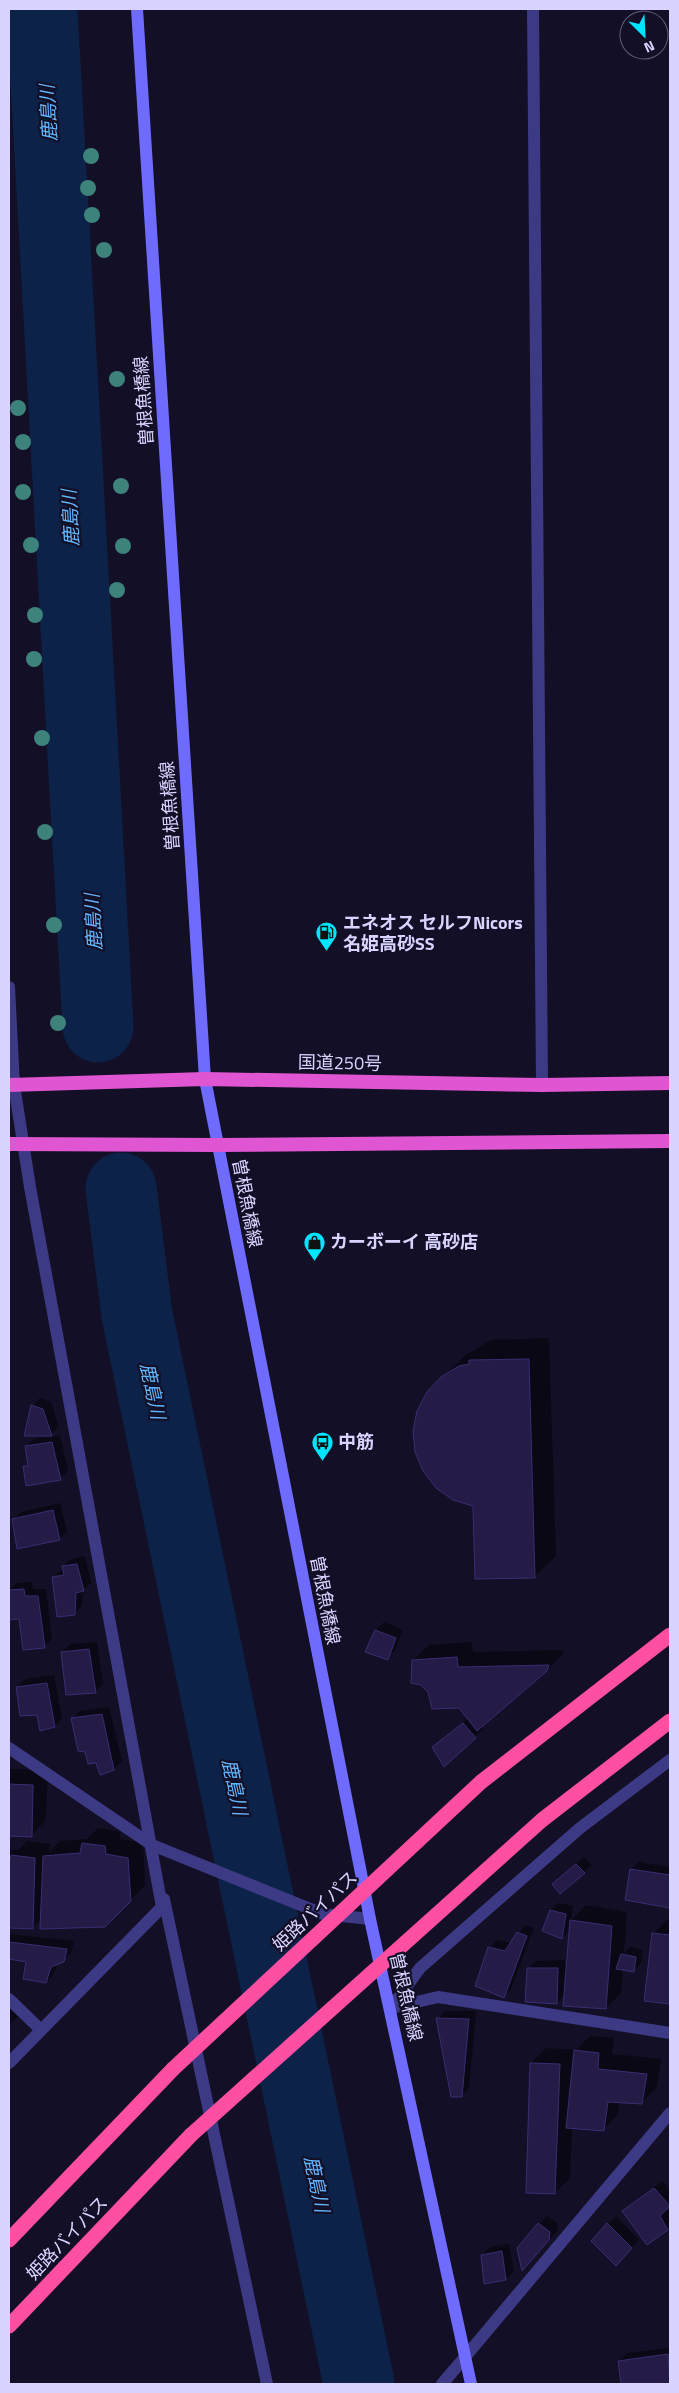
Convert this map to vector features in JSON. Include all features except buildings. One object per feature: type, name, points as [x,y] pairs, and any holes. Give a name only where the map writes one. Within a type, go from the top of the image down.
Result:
[{"type":"highway","name":"国道250号","points":[[11,1085],[205,1079],[542,1085],[670,1083]]},
{"type":"highway","points":[[9,1144],[217,1145],[670,1141]]},
{"type":"highway","name":"姫路バイパス","points":[[9,2240],[173,2069],[481,1782],[670,1635]]},
{"type":"highway","name":"姫路バイパス","points":[[9,2326],[191,2135],[542,1820],[670,1721]]},
{"type":"main road","name":"曽根魚橋線","points":[[137,9],[205,1079],[370,1919],[391,2008],[471,2384]]},
{"type":"street","points":[[533,9],[542,1085]]},
{"type":"street","points":[[9,987],[11,1085],[24,1144],[56,1334],[152,1845],[267,2384]]},
{"type":"street","points":[[9,1748],[152,1845],[323,1914],[370,1919]]},
{"type":"street","points":[[391,2008],[420,1968],[580,1828],[670,1760]]},
{"type":"street","points":[[9,2063],[162,1907],[152,1845]]},
{"type":"street","points":[[391,2008],[438,1997],[670,2033]]},
{"type":"street","points":[[9,2000],[41,2030]]},
{"type":"street","points":[[442,2384],[670,2114]]},
{"type":"waterway","name":"鹿島川","points":[[42,9],[98,1027]]},
{"type":"waterway","name":"鹿島川","points":[[121,1188],[137,1315],[359,2384]]},
{"type":"place","name":"エネオス セルフNicors 名姫高砂SS","points":[[327,952]]},
{"type":"place","name":"カーボーイ 高砂店","points":[[314,1261]]},
{"type":"place","name":"中筋","points":[[322,1461]]}]
